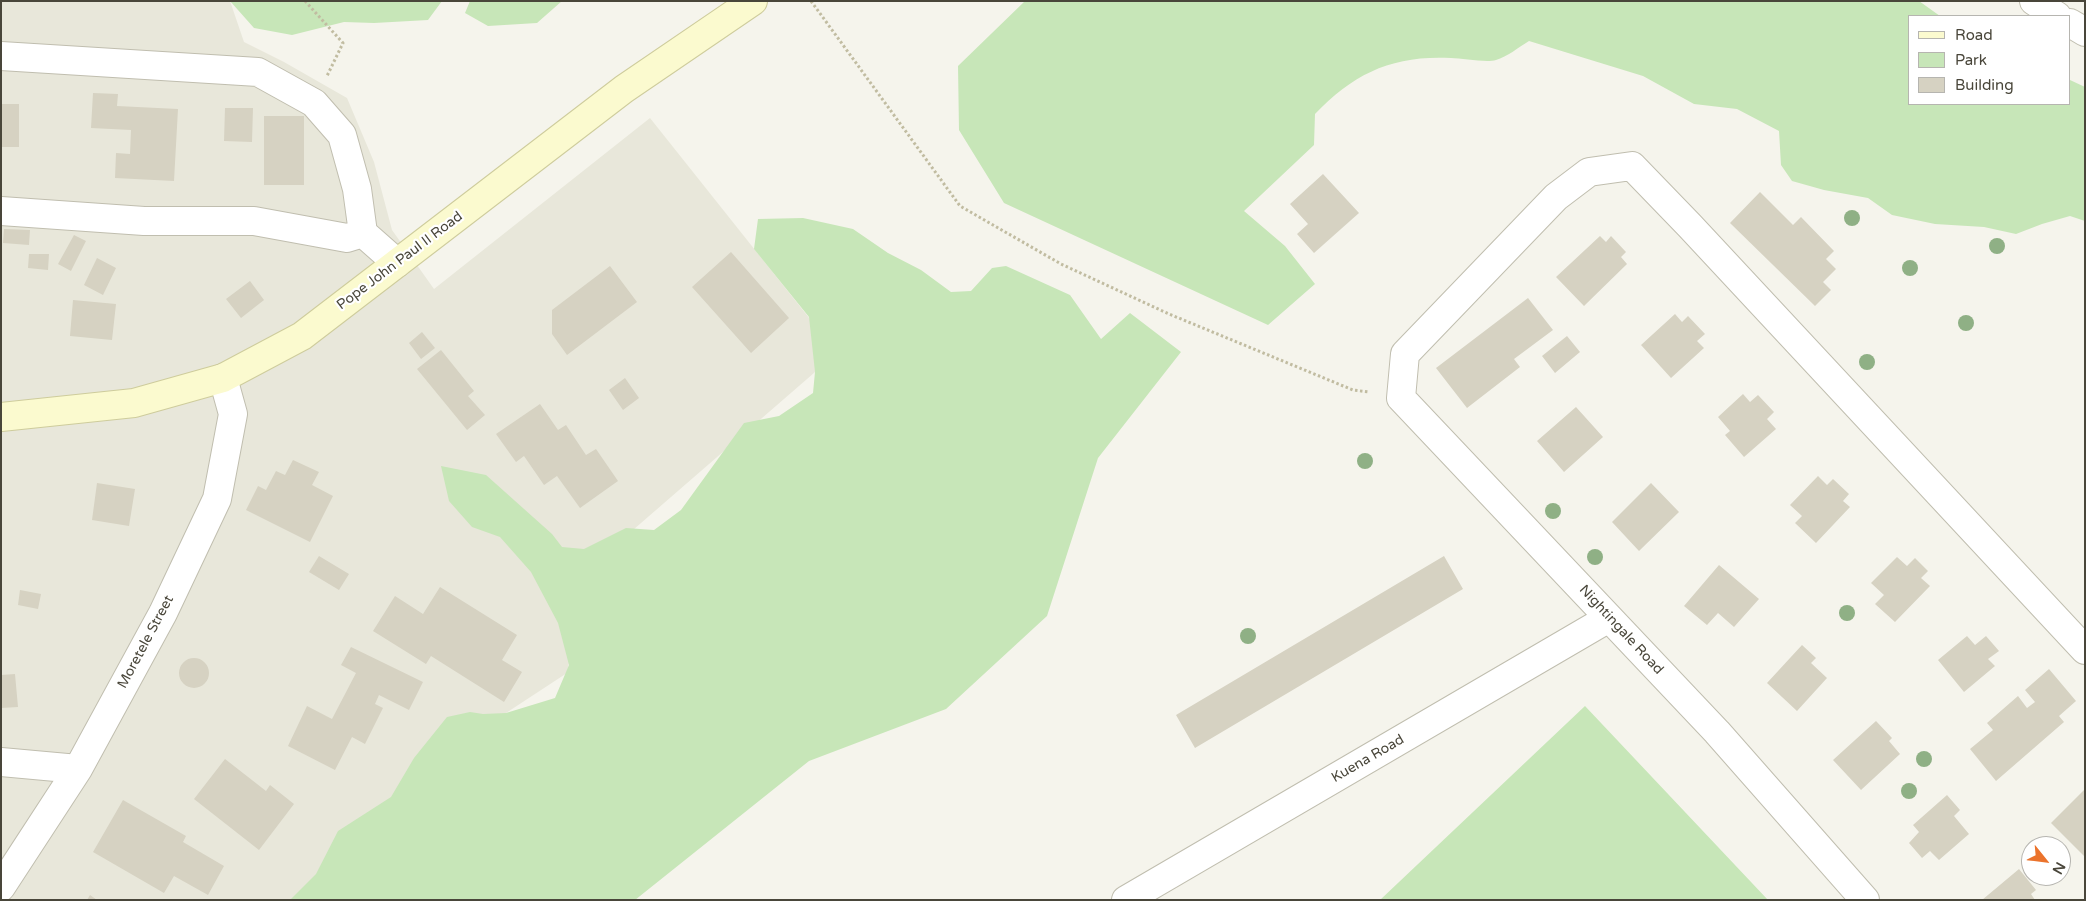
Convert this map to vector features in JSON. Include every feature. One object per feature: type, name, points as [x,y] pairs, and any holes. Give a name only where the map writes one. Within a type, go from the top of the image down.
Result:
[{"type":"main road","name":"Pope John Paul II Road","points":[[1,417],[134,402],[223,378],[302,336],[624,89],[753,1]]},
{"type":"street","points":[[2034,1],[2055,15]]},
{"type":"street","points":[[2071,24],[2085,32]]},
{"type":"street","points":[[1,56],[258,72],[314,103],[342,135],[357,189],[363,233],[396,263]]},
{"type":"street","points":[[1401,398],[1405,354],[1556,197],[1589,172],[1632,166],[2085,650]]},
{"type":"street","points":[[1,211],[144,221],[254,221],[347,238],[363,233]]},
{"type":"street","name":"Moretele Street","points":[[1,887],[78,769],[163,613],[217,499],[233,414],[223,378]]},
{"type":"street","name":"Nightingale Road","points":[[1401,398],[1716,732],[1865,900]]},
{"type":"street","name":"Kuena Road","points":[[1126,900],[1610,618]]},
{"type":"street","points":[[1,762],[78,769]]},
{"type":"path","points":[[305,1],[343,42],[314,103]]},
{"type":"path","points":[[811,1],[960,206],[1061,264],[1170,314],[1353,390],[1401,398]]},
{"type":"shaded area","points":[[1,1],[230,1],[244,42],[284,62],[347,98],[374,162],[392,230],[434,289],[650,118],[837,353],[588,569],[567,673],[506,713],[317,900],[1,900]]},
{"type":"green space","points":[[230,1],[442,1],[428,20],[374,23],[344,22],[292,35],[254,28]]},
{"type":"green space","points":[[470,1],[562,1],[537,23],[488,26],[465,13]]},
{"type":"green space","points":[[1025,1],[1919,1],[1939,15],[1908,15],[1908,105],[2071,105],[2071,80],[2085,87],[2085,221],[2070,216],[2016,234],[1984,227],[1935,224],[1892,215],[1868,198],[1824,190],[1792,181],[1781,165],[1779,131],[1737,109],[1694,104],[1643,76],[1529,41],[1504,57],[1492,61],[1430,58],[1393,64],[1360,77],[1315,114],[1314,145],[1244,211],[1285,246],[1315,284],[1268,325],[1004,203],[959,130],[958,66]]},
{"type":"green space","points":[[803,218],[853,229],[888,253],[921,270],[951,292],[971,291],[992,268],[1006,266],[1070,295],[1101,339],[1130,313],[1181,352],[1098,458],[1047,616],[946,709],[809,761],[635,900],[290,900],[316,874],[338,831],[391,797],[414,758],[447,717],[470,712],[483,714],[506,713],[555,698],[569,665],[558,623],[531,572],[500,537],[472,527],[449,501],[441,466],[486,475],[552,534],[562,547],[584,549],[626,528],[654,530],[681,510],[744,423],[779,416],[813,393],[815,372],[809,317],[754,249],[758,219]]},
{"type":"green space","points":[[1585,706],[1768,900],[1380,900]]},
{"type":"building","points":[[93,93],[118,94],[117,106],[178,109],[174,181],[115,178],[116,153],[130,154],[131,130],[91,128]]},
{"type":"building","points":[[1,104],[19,104],[19,147],[1,147]]},
{"type":"building","points":[[225,108],[253,108],[252,142],[224,141]]},
{"type":"building","points":[[264,116],[304,116],[304,185],[264,185]]},
{"type":"building","points":[[1323,174],[1359,213],[1314,253],[1297,234],[1308,224],[1290,204]]},
{"type":"building","points":[[1760,192],[1793,225],[1801,217],[1834,251],[1826,259],[1836,269],[1823,282],[1831,290],[1815,306],[1730,223]]},
{"type":"building","points":[[4,229],[30,230],[29,245],[3,243]]},
{"type":"building","points":[[74,235],[86,241],[71,271],[58,264]]},
{"type":"building","points":[[1600,236],[1606,242],[1611,236],[1626,252],[1621,257],[1627,264],[1584,306],[1556,277]]},
{"type":"building","points":[[731,252],[789,318],[751,353],[692,287]]},
{"type":"building","points":[[29,254],[49,254],[48,270],[28,268]]},
{"type":"building","points":[[97,258],[116,268],[103,295],[84,285]]},
{"type":"building","points":[[610,266],[637,302],[567,355],[552,334],[552,310]]},
{"type":"building","points":[[250,281],[264,300],[241,318],[226,299]]},
{"type":"building","points":[[1528,298],[1553,330],[1514,359],[1520,367],[1467,408],[1436,368]]},
{"type":"building","points":[[73,300],[116,304],[112,340],[70,336]]},
{"type":"building","points":[[1675,314],[1682,322],[1688,316],[1705,334],[1697,341],[1704,348],[1671,378],[1641,345]]},
{"type":"building","points":[[422,332],[435,348],[421,359],[409,343]]},
{"type":"building","points":[[1567,336],[1580,352],[1555,373],[1542,356]]},
{"type":"building","points":[[441,350],[474,391],[468,396],[485,415],[467,430],[417,369]]},
{"type":"building","points":[[625,378],[639,398],[623,410],[609,390]]},
{"type":"building","points":[[1743,394],[1750,402],[1758,395],[1774,412],[1767,419],[1776,429],[1744,457],[1725,435],[1730,431],[1718,417]]},
{"type":"building","points":[[540,404],[558,430],[566,425],[586,455],[596,449],[618,481],[580,508],[557,476],[544,485],[524,456],[516,462],[496,434]]},
{"type":"building","points":[[1576,407],[1603,437],[1564,472],[1537,441]]},
{"type":"building","points":[[293,460],[319,472],[312,485],[333,496],[310,542],[246,510],[258,486],[266,490],[276,471],[285,475]]},
{"type":"building","points":[[1818,476],[1827,485],[1833,479],[1849,494],[1843,501],[1850,507],[1816,543],[1795,523],[1802,516],[1790,505]]},
{"type":"building","points":[[97,483],[135,489],[129,526],[92,520]]},
{"type":"building","points":[[1651,483],[1679,512],[1639,551],[1612,522]]},
{"type":"building","points":[[319,556],[349,574],[339,590],[309,572]]},
{"type":"building","points":[[1444,556],[1463,589],[1195,748],[1176,715]]},
{"type":"building","points":[[1897,557],[1907,566],[1915,558],[1928,571],[1921,578],[1930,586],[1895,622],[1875,604],[1884,595],[1871,583]]},
{"type":"building","points":[[1719,565],[1759,599],[1734,627],[1718,613],[1707,625],[1684,606]]},
{"type":"building","points":[[440,587],[517,635],[502,660],[522,672],[504,702],[431,656],[426,664],[373,631],[395,596],[423,614]]},
{"type":"building","points":[[20,590],[41,594],[38,609],[18,605]]},
{"type":"building","points":[[1967,636],[1975,645],[1986,636],[1999,651],[1988,659],[1995,666],[1964,692],[1938,660]]},
{"type":"building","points":[[1802,645],[1816,658],[1811,663],[1827,678],[1797,711],[1767,683]]},
{"type":"building","points":[[351,647],[423,682],[409,710],[379,695],[375,704],[383,708],[365,744],[352,737],[335,770],[288,746],[307,706],[332,719],[356,673],[341,665]]},
{"type":"building","points":[[194,658],[205,662],[209,673],[205,684],[194,688],[183,684],[179,673],[183,662]]},
{"type":"building","points":[[2049,669],[2076,701],[2059,716],[2064,722],[1996,781],[1970,749],[1993,730],[1987,723],[2018,696],[2027,708],[2035,702],[2025,690]]},
{"type":"building","points":[[15,674],[18,707],[1,708],[1,675]]},
{"type":"building","points":[[1876,721],[1892,738],[1889,741],[1900,754],[1861,790],[1833,760]]},
{"type":"building","points":[[225,759],[266,791],[270,785],[294,804],[259,850],[194,799]]},
{"type":"building","points":[[2085,789],[2085,857],[2071,843],[2071,836],[2064,836],[2051,823]]},
{"type":"building","points":[[1947,795],[1960,810],[1954,816],[1969,834],[1939,860],[1930,851],[1922,858],[1909,843],[1919,832],[1913,825]]},
{"type":"building","points":[[123,800],[186,836],[183,842],[224,866],[208,895],[174,876],[164,893],[93,852]]},
{"type":"building","points":[[2019,869],[2021,871],[2021,886],[2033,886],[2036,890],[2031,894],[2035,900],[1982,900]]},
{"type":"building","points":[[90,895],[97,900],[87,900]]}]
